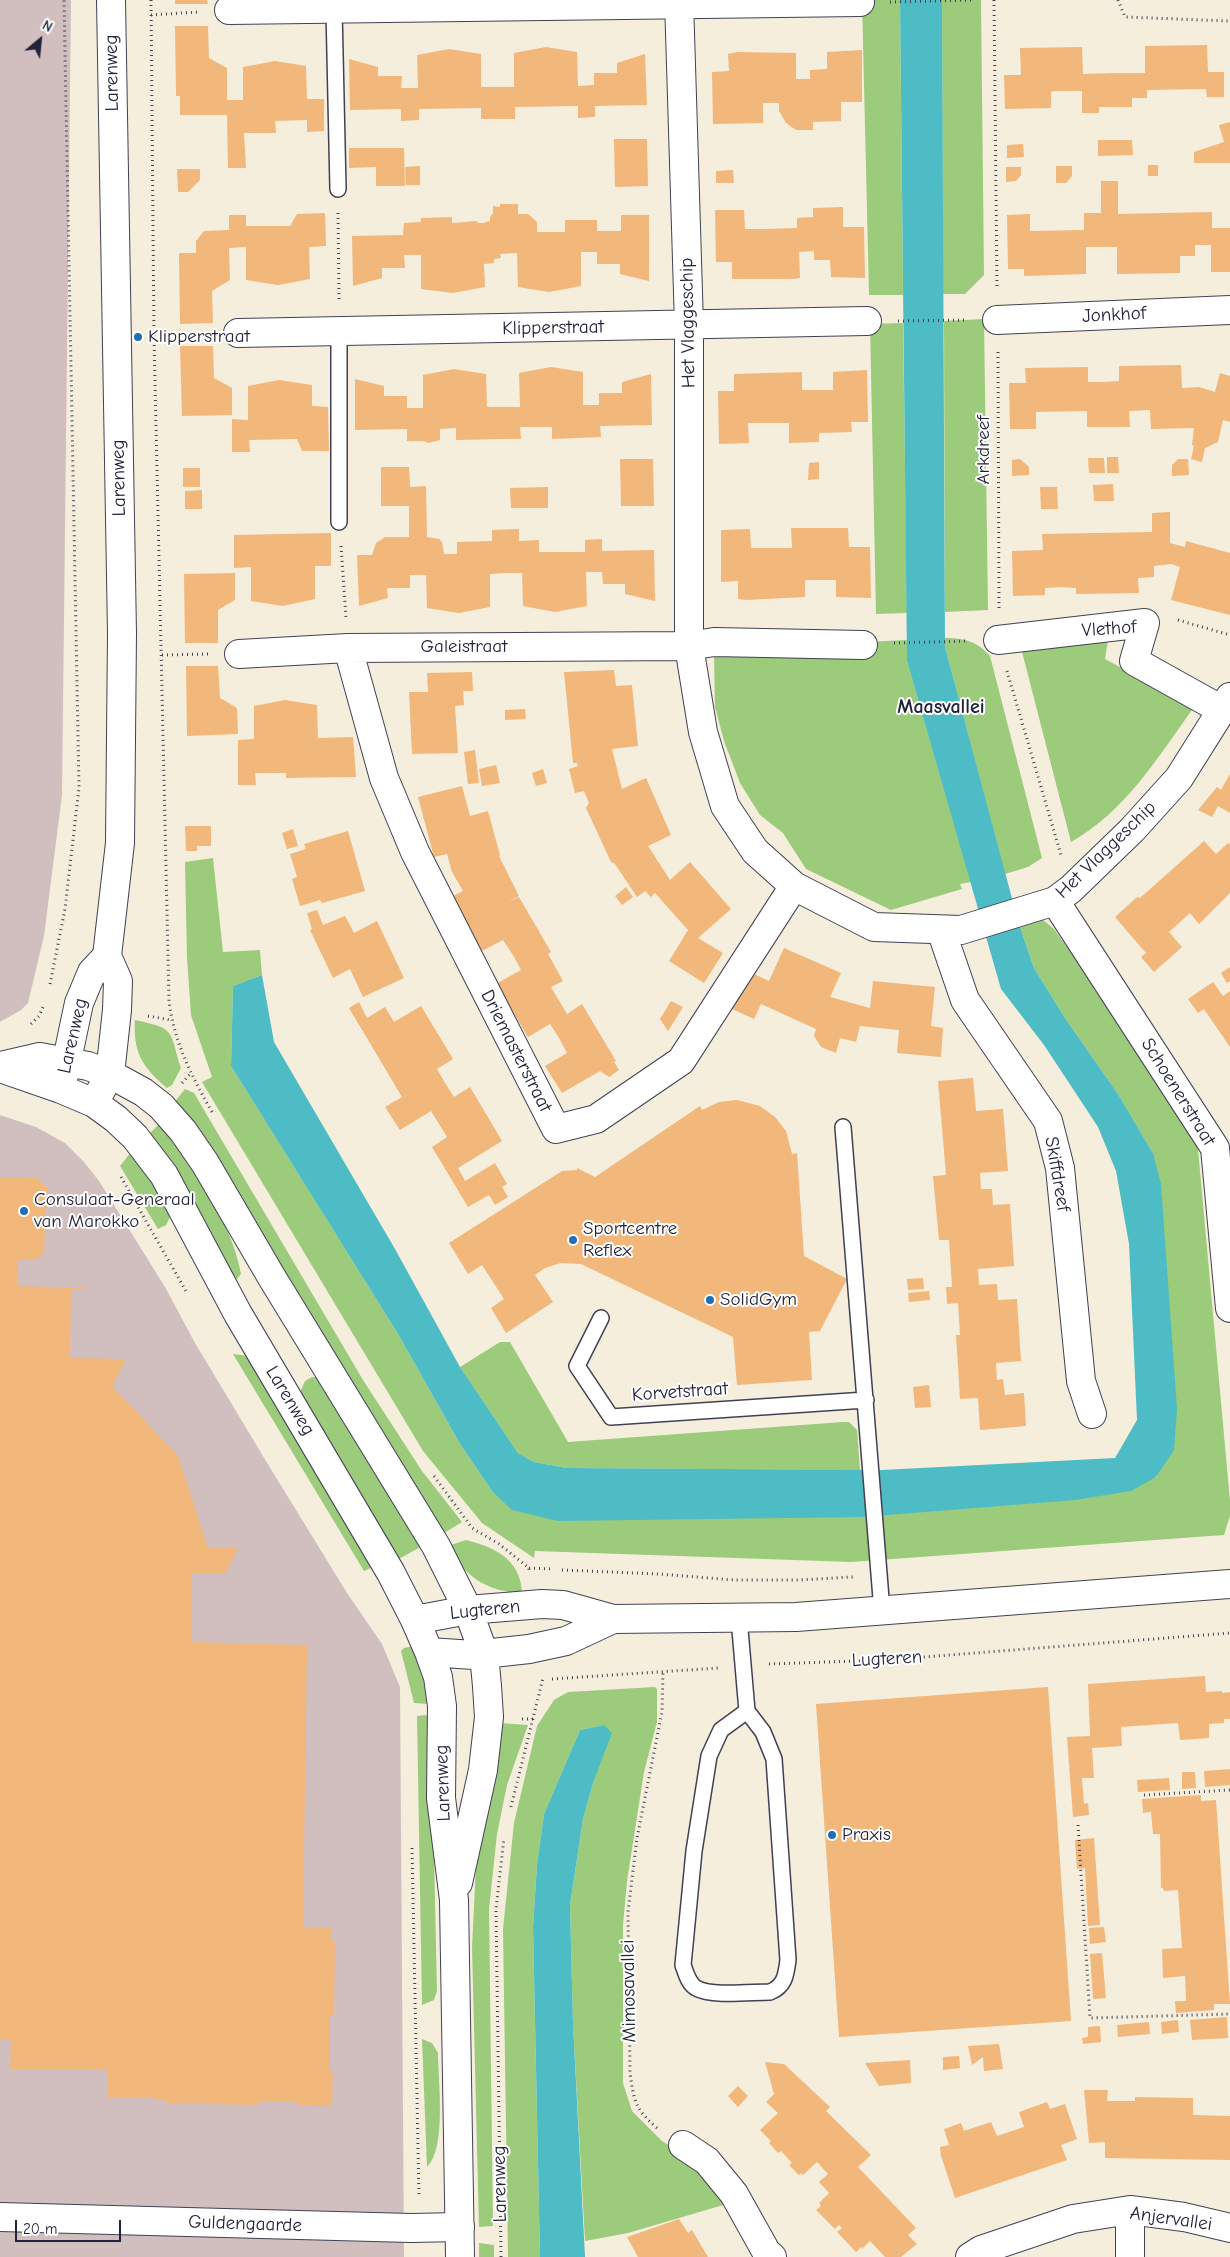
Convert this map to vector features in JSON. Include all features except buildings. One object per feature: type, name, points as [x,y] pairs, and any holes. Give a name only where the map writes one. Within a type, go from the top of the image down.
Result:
[{"type":"street","name":"Larenweg","points":[[111,0],[122,633],[120,843],[107,956],[118,981],[110,1074],[143,1092],[162,1106],[183,1131],[205,1163],[271,1276],[436,1546],[468,1610],[484,1654],[489,1717],[475,1807],[454,1900]]},
{"type":"street","points":[[229,10],[679,2],[860,2]]},
{"type":"street","name":"Het Vlaggeschip","points":[[679,2],[689,325],[689,646],[702,732],[725,806],[755,851],[794,886],[874,927],[951,930],[1053,899],[1132,830],[1180,778],[1226,704]]},
{"type":"street","name":"Jonkhof","points":[[997,320],[1230,310]]},
{"type":"street","name":"Klipperstraat","points":[[238,333],[867,321]]},
{"type":"street","name":"Vlethof","points":[[998,640],[1145,623],[1134,660],[1226,704]]},
{"type":"street","points":[[689,646],[714,642],[864,644]]},
{"type":"street","name":"Galeistraat","points":[[239,654],[348,648],[689,646]]},
{"type":"street","name":"Driemasterstraat","points":[[348,648],[384,778],[415,852],[556,1128],[596,1119],[681,1061],[794,886]]},
{"type":"street","name":"Schoenerstraat","points":[[1053,899],[1215,1148],[1230,1308]]},
{"type":"street","name":"Skiffdreef","points":[[951,930],[966,1000],[1048,1121],[1060,1168],[1081,1381],[1092,1414]]},
{"type":"street","name":"Larenweg","points":[[107,956],[92,972],[79,1002],[61,1089],[94,1103],[116,1119],[129,1131],[164,1175],[238,1314],[391,1573],[416,1620],[438,1677],[442,1706],[441,1798],[454,1900],[460,2257]]},
{"type":"street","points":[[0,1067],[40,1057],[88,1066],[110,1074],[94,1103]]},
{"type":"street","points":[[0,1067],[61,1089]]},
{"type":"street","name":"Lugteren","points":[[416,1620],[468,1610],[563,1605],[613,1619],[796,1617],[1230,1584]]},
{"type":"street","name":"Lugteren","points":[[429,1652],[484,1654],[529,1649],[566,1641],[613,1619]]},
{"type":"street","points":[[683,2145],[707,2161],[734,2194],[767,2253],[772,2257]]},
{"type":"street","points":[[1130,2210],[1130,2257]]},
{"type":"street","name":"Anjervallei","points":[[970,2257],[981,2250],[1073,2219],[1130,2210],[1184,2217],[1230,2228]]},
{"type":"street","name":"Guldengaarde","points":[[0,2217],[460,2228]]},
{"type":"lane","points":[[334,9],[338,189]]},
{"type":"lane","points":[[339,332],[339,522]]},
{"type":"lane","points":[[844,1127],[882,1611]]},
{"type":"lane","name":"Korvetstraat","points":[[601,1318],[577,1366],[611,1417],[866,1400]]},
{"type":"lane","points":[[739,1618],[747,1711],[763,1732],[774,1759],[787,1970],[785,1980],[778,1988],[770,1992],[708,1992],[695,1988],[687,1978],[683,1965],[694,1851],[709,1756],[721,1730],[747,1711]]},
{"type":"path","points":[[49,987],[65,909],[79,788],[64,0]]},
{"type":"path","points":[[151,0],[154,337],[169,1001],[171,1020],[190,1074]]},
{"type":"path","points":[[860,2],[973,0]]},
{"type":"path","name":"Arkdreef","points":[[994,0],[998,640],[1053,899]]},
{"type":"path","points":[[1118,0],[1125,17],[1230,21]]},
{"type":"path","points":[[151,15],[229,10]]},
{"type":"path","points":[[338,189],[339,332]]},
{"type":"path","points":[[867,321],[969,320]]},
{"type":"path","points":[[154,337],[238,333]]},
{"type":"path","points":[[339,522],[348,648]]},
{"type":"path","points":[[1145,623],[1175,619],[1230,635]]},
{"type":"path","points":[[864,644],[998,640]]},
{"type":"path","points":[[162,655],[239,654]]},
{"type":"path","points":[[26,1027],[34,1023],[44,1003]]},
{"type":"path","points":[[118,1171],[184,1288]]},
{"type":"path","points":[[451,1498],[472,1528],[516,1557],[529,1568],[530,1576]]},
{"type":"path","name":"Lugteren","points":[[544,1680],[744,1665],[886,1660],[1230,1633]]},
{"type":"path","name":"Mimosavallei","points":[[663,1672],[662,1712],[636,1838],[628,1912],[630,2073],[633,2094],[641,2115],[683,2145]]},
{"type":"path","points":[[509,1815],[544,1680],[542,1673]]},
{"type":"path","points":[[1144,1795],[1230,1790]]},
{"type":"path","points":[[1078,1825],[1090,2018],[1230,2014]]},
{"type":"path","name":"Larenweg","points":[[502,2257],[496,1909],[499,1866],[504,1833]]},
{"type":"path","points":[[415,2005],[418,2188]]},
{"type":"shaded area","points":[[0,0],[71,0],[62,795],[44,936],[28,1003],[21,1010],[0,1022]]},
{"type":"shaded area","points":[[0,1115],[36,1127],[65,1143],[99,1181],[165,1287],[195,1343],[269,1466],[347,1593],[382,1644],[400,1687],[404,2257],[0,2257]]},
{"type":"green space","points":[[862,0],[900,0],[903,295],[869,295]]},
{"type":"green space","points":[[942,0],[981,0],[984,275],[965,294],[943,294]]},
{"type":"green space","points":[[984,319],[988,610],[945,612],[944,321]]},
{"type":"green space","points":[[903,323],[907,613],[876,614],[870,324]]},
{"type":"green space","points":[[945,638],[970,641],[990,656],[1042,858],[1028,867],[1005,874],[945,647]]},
{"type":"green space","points":[[907,640],[907,661],[971,882],[960,884],[962,889],[891,910],[806,869],[783,833],[760,815],[740,783],[724,741],[715,707],[714,654],[719,649]]},
{"type":"green space","points":[[1108,640],[1105,659],[1194,707],[1140,782],[1108,815],[1090,830],[1071,842],[1020,644]]},
{"type":"green space","points":[[213,858],[223,952],[260,950],[262,975],[233,986],[231,1066],[398,1334],[460,1444],[492,1491],[862,1517],[1157,1477],[1153,1153],[1118,1094],[1065,1018],[1034,968],[1018,921],[1042,919],[1054,929],[1111,1009],[1198,1149],[1230,1501],[1230,1516],[1224,1535],[851,1562],[535,1551],[534,1558],[482,1523],[423,1451],[202,1082],[212,1077],[191,1015],[187,957],[185,862]]},
{"type":"green space","points":[[135,1020],[158,1026],[169,1033],[172,1038],[181,1068],[172,1085],[167,1088],[151,1073],[141,1058],[136,1041]]},
{"type":"green space","points":[[185,1089],[194,1093],[363,1380],[422,1471],[462,1522],[441,1535],[173,1104]]},
{"type":"green space","points":[[162,1121],[198,1175],[219,1213],[236,1253],[241,1274],[237,1279],[233,1278],[174,1167],[150,1133]]},
{"type":"green space","points":[[131,1152],[144,1167],[171,1215],[166,1225],[158,1229],[120,1166]]},
{"type":"green space","points":[[500,1342],[510,1342],[568,1442],[849,1422],[857,1430],[860,1470],[567,1468],[534,1462],[518,1453],[460,1367]]},
{"type":"green space","points":[[233,1354],[249,1356],[374,1564],[371,1568],[364,1571]]},
{"type":"green space","points":[[312,1377],[319,1377],[424,1545],[397,1560],[298,1397],[305,1381]]},
{"type":"green space","points":[[466,1540],[496,1551],[504,1557],[517,1572],[522,1593],[509,1592],[487,1586],[469,1574],[454,1557],[448,1546]]},
{"type":"green space","points":[[413,1646],[417,1650],[429,1704],[414,1703],[401,1651],[404,1648]]},
{"type":"green space","points":[[655,1687],[657,1689],[657,1722],[644,1772],[627,1881],[623,1925],[623,2083],[632,2111],[662,2141],[694,2161],[730,2203],[628,2233],[585,2241],[573,2024],[570,1905],[583,1819],[594,1780],[604,1725],[580,1730],[544,1814],[537,1865],[533,1927],[540,2257],[508,2257],[503,1929],[514,1823],[537,1726],[554,1700],[568,1692]]},
{"type":"green space","points":[[425,1715],[429,1717],[431,1722],[437,1991],[434,2000],[422,2005],[417,1716]]},
{"type":"green space","points":[[500,1723],[528,1725],[507,1785],[497,1834],[489,1909],[493,2226],[479,2227],[472,1947],[476,1866],[482,1817]]},
{"type":"green space","points":[[422,2039],[432,2043],[438,2053],[440,2096],[437,2145],[433,2158],[427,2167]]},
{"type":"green space","points":[[479,2243],[494,2245],[494,2257],[479,2257]]},
{"type":"water","points":[[900,0],[942,0],[945,647],[1018,921],[1034,968],[1065,1018],[1118,1094],[1153,1153],[1161,1184],[1177,1409],[1174,1450],[1156,1477],[1131,1491],[1075,1500],[862,1517],[558,1521],[512,1510],[492,1491],[460,1444],[398,1334],[231,1066],[233,986],[262,975],[274,1042],[395,1249],[460,1367],[518,1453],[534,1462],[567,1468],[882,1470],[1115,1458],[1137,1420],[1129,1244],[1116,1171],[1098,1127],[1044,1045],[1001,989],[907,661]]},
{"type":"water","points":[[604,1725],[612,1733],[594,1780],[583,1819],[570,1905],[573,2023],[585,2257],[540,2257],[533,1927],[537,1865],[544,1814],[580,1730]]},
{"type":"place","name":"Klipperstraat","points":[[138,337]]},
{"type":"place","name":"Consulaat-Generaal van Marokko","points":[[24,1211]]},
{"type":"place","name":"Sportcentre Reflex","points":[[573,1240]]},
{"type":"place","name":"SolidGym","points":[[710,1300]]},
{"type":"place","name":"Praxis","points":[[832,1835]]},
{"type":"district","name":"Maasvallei","points":[[941,707]]}]
